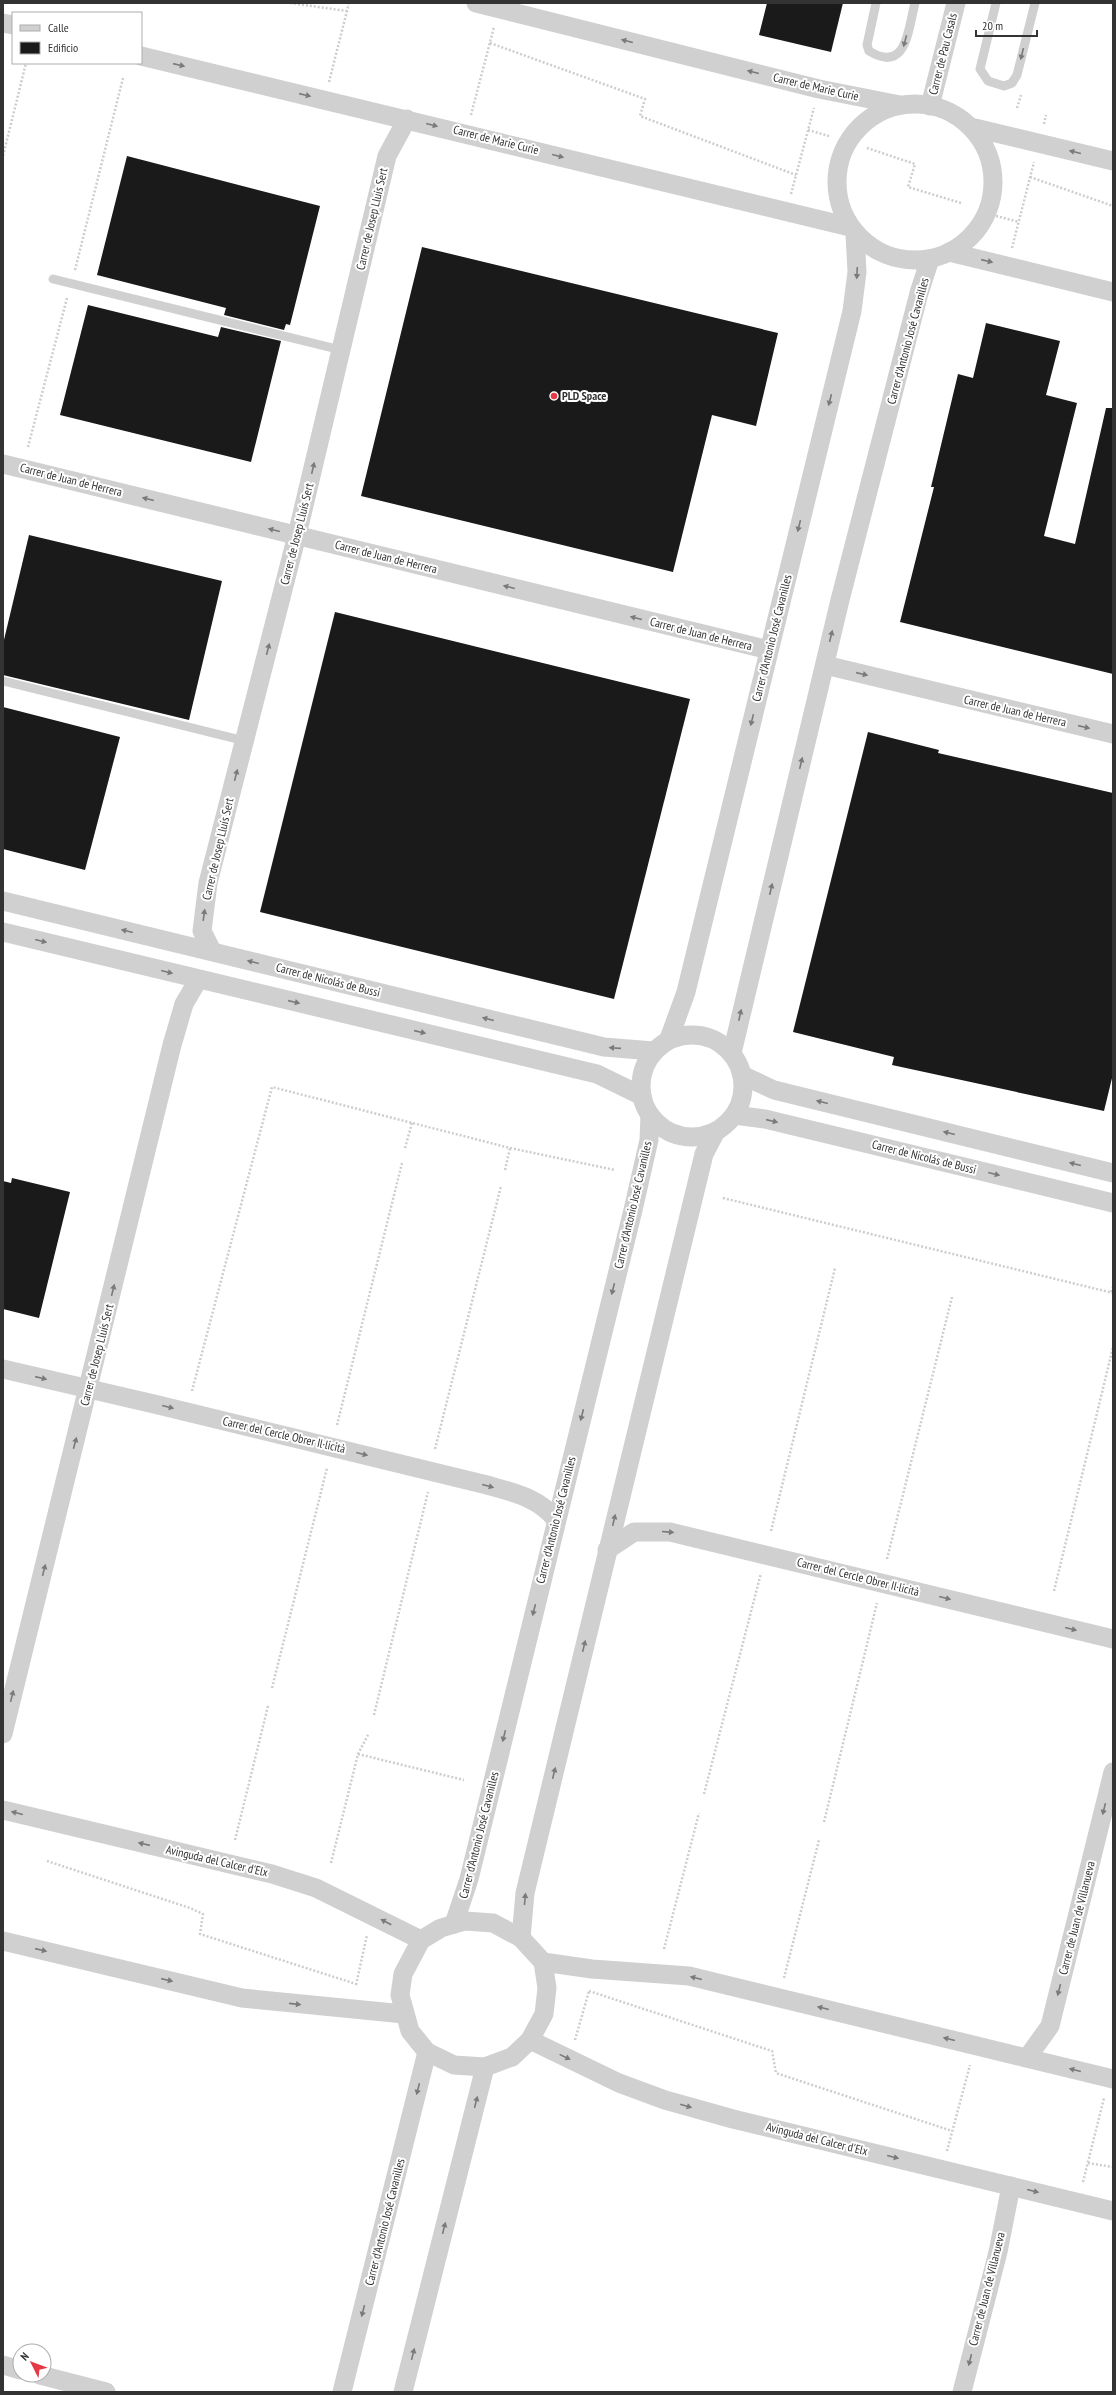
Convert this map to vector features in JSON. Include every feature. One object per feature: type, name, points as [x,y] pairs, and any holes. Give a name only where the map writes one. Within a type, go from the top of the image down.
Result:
[{"type":"street","name":"Carrer de Marie Curie","points":[[476,3],[819,89],[900,105],[930,106],[955,115],[975,128]]},
{"type":"street","name":"Carrer de Pau Casals","points":[[930,106],[956,3]]},
{"type":"street","name":"Carrer de Marie Curie","points":[[142,56],[406,119],[853,230]]},
{"type":"street","points":[[900,105],[871,118],[856,130],[842,152],[837,178],[839,203],[853,230],[871,247],[889,256],[910,260],[930,259],[949,252],[965,241],[979,226],[992,188],[991,168],[985,149],[975,128]]},
{"type":"street","name":"Carrer de Josep Lluís Sert","points":[[212,951],[202,931],[208,883],[297,535],[387,156],[406,119]]},
{"type":"street","points":[[975,128],[1113,161]]},
{"type":"street","name":"Carrer d'Antonio José Cavanilles","points":[[669,1039],[686,992],[852,311],[857,272],[853,230]]},
{"type":"street","points":[[949,252],[1113,292]]},
{"type":"street","name":"Carrer d'Antonio José Cavanilles","points":[[732,1054],[824,665],[919,294],[930,259]]},
{"type":"street","name":"Carrer de Juan de Herrera","points":[[3,464],[769,650]]},
{"type":"street","name":"Carrer de Juan de Herrera","points":[[824,665],[1113,734]]},
{"type":"street","name":"Carrer de Nicolás de Bussi","points":[[3,901],[604,1047],[653,1051]]},
{"type":"street","points":[[3,932],[198,980],[597,1074],[642,1096]]},
{"type":"street","name":"Carrer de Josep Lluís Sert","points":[[3,1734],[89,1389],[172,1045],[184,1004],[198,980]]},
{"type":"street","points":[[521,1938],[525,1893],[704,1154],[715,1133],[730,1121],[742,1100],[744,1083],[742,1075],[738,1062],[727,1047],[706,1036],[689,1034],[669,1039],[653,1051],[643,1069],[640,1089],[644,1106],[657,1124],[677,1136],[694,1138],[715,1133]]},
{"type":"street","points":[[742,1075],[774,1090],[1113,1173]]},
{"type":"street","name":"Carrer d'Antonio José Cavanilles","points":[[454,1924],[469,1880],[641,1175],[649,1140],[650,1114]]},
{"type":"street","name":"Carrer de Nicolás de Bussi","points":[[734,1115],[765,1119],[1113,1204]]},
{"type":"street","name":"Carrer del Cercle Obrer Il·licità","points":[[3,1369],[359,1453],[519,1494],[548,1508],[556,1520]]},
{"type":"street","name":"Carrer del Cercle Obrer Il·licità","points":[[607,1550],[634,1532],[670,1532],[1113,1639]]},
{"type":"street","name":"Carrer de Juan de Villanueva","points":[[1027,2058],[1050,2026],[1113,1772]]},
{"type":"street","name":"Avinguda del Calcer d'Elx","points":[[3,1810],[272,1874],[316,1888],[420,1940]]},
{"type":"street","points":[[465,1921],[493,1923],[521,1938],[543,1962],[547,1988],[544,2014],[530,2040],[512,2057],[485,2067],[454,2065],[427,2052],[410,2031],[404,2014],[400,1995],[403,1974],[420,1940],[441,1928],[465,1921]]},
{"type":"street","points":[[3,1941],[242,1998],[404,2014]]},
{"type":"street","points":[[543,1962],[592,1969],[690,1976],[1113,2079]]},
{"type":"street","name":"Avinguda del Calcer d'Elx","points":[[530,2040],[619,2083],[665,2100],[733,2119],[1113,2211]]},
{"type":"street","name":"Carrer d'Antonio José Cavanilles","points":[[342,2392],[427,2052]]},
{"type":"street","points":[[403,2392],[485,2067]]},
{"type":"street","name":"Carrer de Juan de Villanueva","points":[[962,2392],[998,2252],[1011,2186]]},
{"type":"street","points":[[52,2378],[106,2392]]},
{"type":"lane","points":[[876,3],[867,45],[869,50],[886,58],[896,56],[902,50],[915,3]]},
{"type":"lane","points":[[996,3],[980,69],[988,80],[1004,86],[1012,82],[1017,75],[1035,3]]},
{"type":"lane","points":[[53,279],[341,350]]},
{"type":"lane","points":[[3,682],[245,741]]},
{"type":"path","points":[[290,3],[347,11]]},
{"type":"path","points":[[328,83],[349,3]]},
{"type":"path","points":[[471,117],[496,22]]},
{"type":"path","points":[[490,43],[645,99],[640,116],[796,175]]},
{"type":"path","points":[[3,156],[26,64]]},
{"type":"path","points":[[28,446],[123,78]]},
{"type":"path","points":[[790,200],[816,100]]},
{"type":"path","points":[[808,130],[829,136]]},
{"type":"path","points":[[867,148],[915,164],[908,186],[960,203]]},
{"type":"path","points":[[1011,254],[1035,159]]},
{"type":"path","points":[[1030,177],[1113,206]]},
{"type":"path","points":[[996,216],[1019,222]]},
{"type":"path","points":[[192,1391],[272,1087],[510,1148],[615,1170]]},
{"type":"path","points":[[405,1148],[412,1123]]},
{"type":"path","points":[[505,1170],[510,1148]]},
{"type":"path","points":[[337,1426],[402,1163]]},
{"type":"path","points":[[435,1449],[501,1186]]},
{"type":"path","points":[[723,1198],[1112,1292],[1113,1287]]},
{"type":"path","points":[[771,1531],[835,1268]]},
{"type":"path","points":[[886,1559],[952,1297]]},
{"type":"path","points":[[1054,1591],[1113,1347]]},
{"type":"path","points":[[272,1688],[327,1468]]},
{"type":"path","points":[[374,1715],[428,1492]]},
{"type":"path","points":[[704,1794],[761,1573]]},
{"type":"path","points":[[824,1822],[878,1600]]},
{"type":"path","points":[[235,1840],[268,1706]]},
{"type":"path","points":[[331,1862],[358,1754],[369,1733]]},
{"type":"path","points":[[358,1754],[464,1780]]},
{"type":"path","points":[[664,1948],[699,1813]]},
{"type":"path","points":[[784,1978],[820,1840]]},
{"type":"path","points":[[47,1861],[190,1908],[203,1914],[200,1934],[356,1984]]},
{"type":"path","points":[[355,1991],[369,1928]]},
{"type":"path","points":[[575,2043],[590,1986]]},
{"type":"path","points":[[589,1991],[772,2051],[776,2073],[952,2131]]},
{"type":"path","points":[[945,2157],[971,2061]]},
{"type":"path","points":[[1083,2182],[1104,2098]]},
{"type":"path","points":[[1088,2163],[1113,2167]]},
{"type":"building","points":[[767,3],[843,3],[831,52],[759,35]]},
{"type":"building","points":[[127,156],[320,206],[290,325],[286,324],[284,330],[224,315],[226,308],[97,275]]},
{"type":"building","points":[[422,247],[778,333],[756,426],[712,415],[673,572],[361,496]]},
{"type":"building","points":[[88,305],[218,337],[221,327],[281,341],[251,462],[60,415]]},
{"type":"building","points":[[986,323],[1060,341],[1046,395],[1077,403],[1044,536],[1075,544],[1106,408],[1113,408],[1113,674],[900,622],[934,487],[931,487],[958,374],[973,378]]},
{"type":"building","points":[[29,535],[222,581],[189,720],[3,675],[3,644]]},
{"type":"building","points":[[335,612],[690,699],[614,999],[260,912]]},
{"type":"building","points":[[3,707],[120,737],[85,870],[3,849]]},
{"type":"building","points":[[868,732],[939,750],[938,753],[1113,793],[1113,1074],[1104,1111],[892,1065],[894,1057],[793,1032]]},
{"type":"building","points":[[12,1178],[70,1192],[39,1318],[3,1309],[3,1181],[11,1183]]},
{"type":"place","name":"PLD Space","points":[[554,396]]}]
